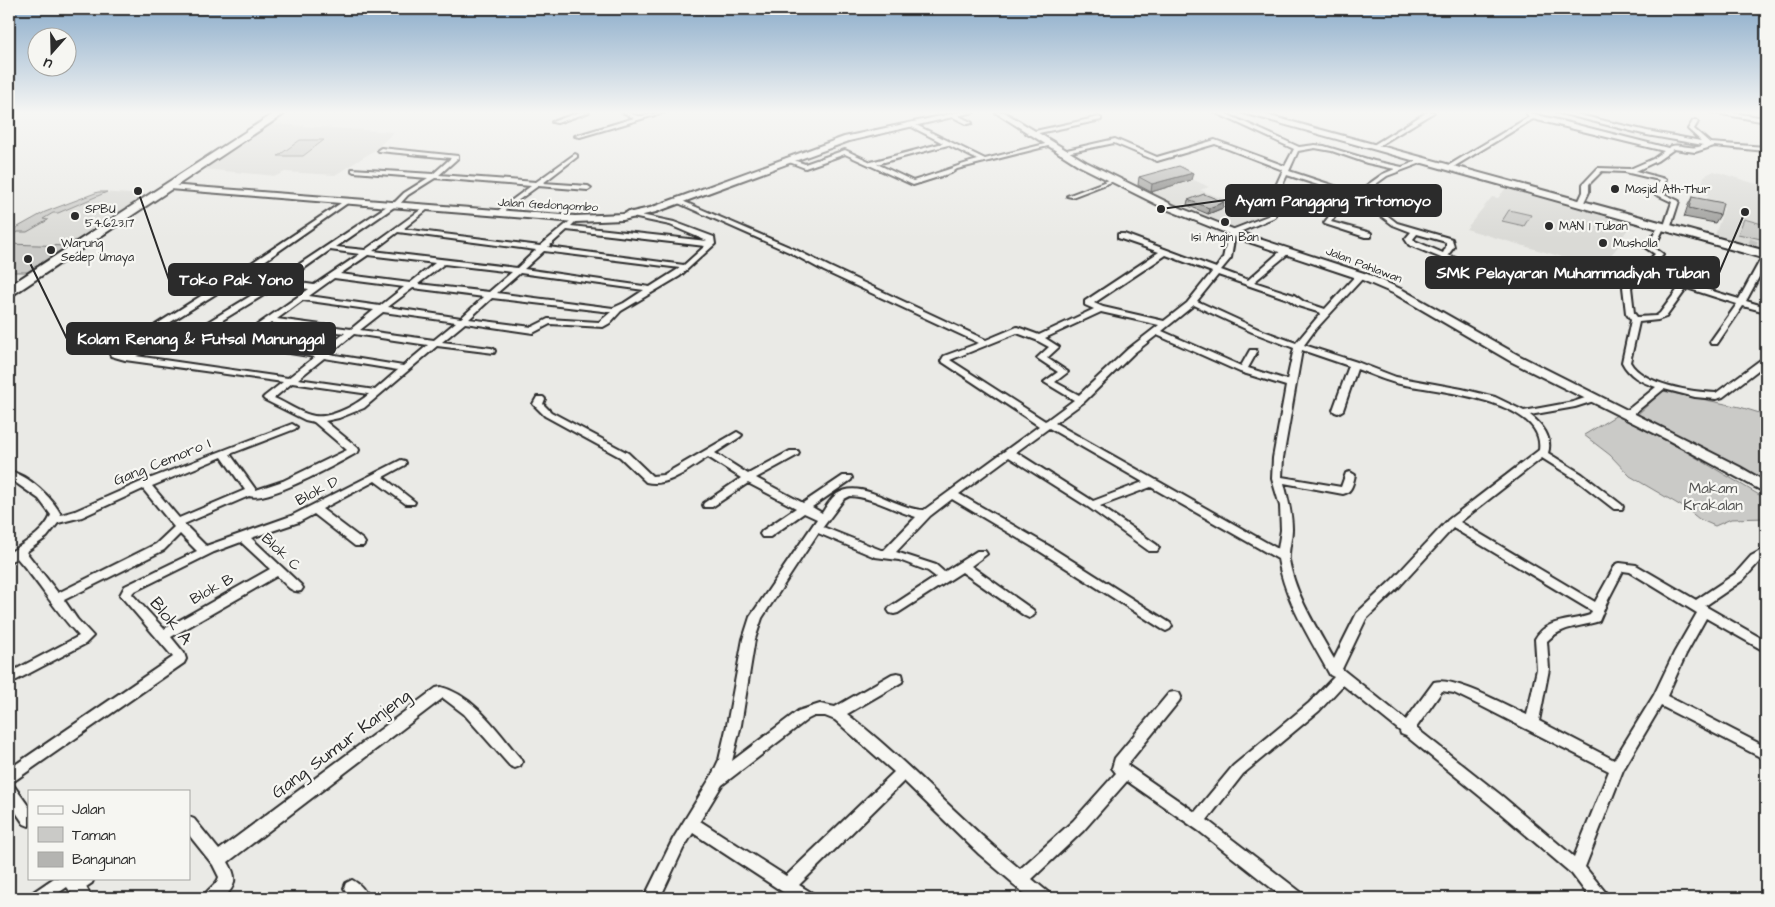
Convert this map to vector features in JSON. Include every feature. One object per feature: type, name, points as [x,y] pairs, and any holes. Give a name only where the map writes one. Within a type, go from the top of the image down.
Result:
[{"type":"highway","points":[[9,291],[219,154]]},
{"type":"highway","points":[[1399,154],[1663,228],[1753,243],[1766,256]]},
{"type":"main road","name":"Jalan Pahlawan","points":[[1066,154],[1111,181],[1147,198],[1232,233],[1360,276],[1398,292],[1504,353],[1628,414],[1766,488]]},
{"type":"street","points":[[125,357],[196,333],[271,288],[396,204],[406,194],[433,176],[456,157],[427,154]]},
{"type":"street","name":"Jalan Gedongombo","points":[[172,185],[346,202],[585,216],[631,214],[800,154]]},
{"type":"street","name":"Jalan Gedongombo","points":[[172,185],[426,208],[575,219],[653,210],[802,154]]},
{"type":"street","points":[[788,160],[804,166],[837,154]]},
{"type":"street","points":[[848,154],[913,183],[949,172],[955,168],[1011,154]]},
{"type":"street","points":[[870,164],[907,154]]},
{"type":"street","points":[[972,154],[984,161]]},
{"type":"street","points":[[1146,154],[1157,159],[1173,154]]},
{"type":"street","points":[[1246,154],[1357,195],[1395,224],[1449,241],[1450,247],[1444,256]]},
{"type":"street","points":[[886,555],[926,513],[1081,400],[1159,328],[1193,302],[1229,255],[1232,233],[1273,216],[1277,190],[1293,154]]},
{"type":"street","points":[[1347,154],[1369,162],[1400,168]]},
{"type":"street","points":[[1448,168],[1469,154]]},
{"type":"street","points":[[1631,171],[1655,160],[1662,154]]},
{"type":"street","points":[[502,210],[575,156]]},
{"type":"street","points":[[1368,235],[1327,223],[1336,210],[1386,175],[1422,161]]},
{"type":"street","points":[[1580,205],[1586,192],[1586,184],[1600,169],[1631,171],[1662,179],[1656,193],[1676,200],[1663,228],[1647,246],[1658,254],[1627,287],[1630,313],[1635,320],[1635,331],[1626,361],[1628,367],[1661,387],[1710,396],[1720,395],[1766,360]]},
{"type":"street","points":[[354,170],[588,188]]},
{"type":"street","points":[[1070,196],[1111,181]]},
{"type":"street","points":[[678,201],[820,263],[827,269],[986,343]]},
{"type":"street","points":[[346,202],[228,282],[114,354],[378,393]]},
{"type":"street","points":[[238,342],[334,276],[426,208]]},
{"type":"street","points":[[653,210],[672,223]]},
{"type":"street","points":[[631,214],[672,223],[711,239],[711,244]]},
{"type":"street","points":[[441,262],[413,286],[321,355],[268,398],[308,418],[328,419],[350,412],[378,393],[463,320],[575,219]]},
{"type":"street","points":[[566,228],[711,244]]},
{"type":"street","points":[[396,230],[686,267]]},
{"type":"street","points":[[1416,231],[1409,239],[1410,242],[1479,270],[1505,272],[1531,280]]},
{"type":"street","points":[[1121,236],[1163,253],[1291,297],[1301,304],[1325,312]]},
{"type":"street","points":[[303,298],[535,330],[548,321],[600,325],[607,321],[618,309],[651,289],[665,283],[711,244]]},
{"type":"street","points":[[329,248],[517,270],[651,289]]},
{"type":"street","points":[[1249,283],[1286,251]]},
{"type":"street","points":[[1163,253],[1088,303],[1100,309],[1159,328],[1194,350],[1243,370],[1290,384]]},
{"type":"street","points":[[1714,342],[1742,302],[1766,256]]},
{"type":"street","points":[[1635,320],[1658,318],[1685,285],[1698,261]]},
{"type":"street","points":[[334,276],[618,309]]},
{"type":"street","points":[[1360,276],[1325,312],[1298,347],[1278,458],[1277,479],[1285,506],[1287,530],[1283,557],[1286,573],[1298,604],[1338,674],[1497,801],[1577,869],[1600,898]]},
{"type":"street","points":[[228,282],[271,288]]},
{"type":"street","points":[[279,282],[317,288]]},
{"type":"street","points":[[1685,285],[1766,310]]},
{"type":"street","points":[[1193,302],[1254,330],[1298,347],[1354,364],[1398,381],[1478,394],[1523,414],[1538,427],[1543,437],[1545,448],[1452,523],[1396,583],[1360,616],[1338,674],[1314,707],[1238,770],[1197,821]]},
{"type":"street","points":[[1039,338],[1100,309]]},
{"type":"street","points":[[270,320],[491,351]]},
{"type":"street","points":[[1081,400],[1049,382],[1064,372],[1041,358],[1055,347],[1039,338],[1017,330],[947,358],[945,361],[1046,424],[1283,557]]},
{"type":"street","points":[[196,333],[238,342],[406,368]]},
{"type":"street","points":[[1243,370],[1253,352]]},
{"type":"street","points":[[1338,410],[1354,364]]},
{"type":"street","points":[[1628,414],[1661,387]]},
{"type":"street","points":[[1523,414],[1575,404],[1594,398]]},
{"type":"street","points":[[540,399],[538,404],[540,408],[548,414],[624,455],[650,480],[659,481],[666,478],[738,435]]},
{"type":"street","points":[[56,599],[160,547],[178,525],[251,491],[256,494],[283,484],[353,450],[353,448],[317,419]]},
{"type":"street","points":[[224,453],[292,426]]},
{"type":"street","points":[[1008,452],[1092,505],[1153,548]]},
{"type":"street","name":"Gang Cemoro I","points":[[55,520],[78,514],[145,484],[224,453],[251,491]]},
{"type":"street","points":[[708,453],[748,478],[823,518]]},
{"type":"street","points":[[708,505],[748,478],[794,453]]},
{"type":"street","points":[[1540,453],[1578,476],[1618,506]]},
{"type":"street","name":"Blok D","points":[[244,538],[286,524],[401,464]]},
{"type":"street","points":[[9,474],[46,500],[55,513],[55,520],[42,534],[13,554],[34,569],[72,622],[87,636],[9,679]]},
{"type":"street","points":[[1277,479],[1341,491],[1346,488],[1350,475]]},
{"type":"street","points":[[377,476],[410,502]]},
{"type":"street","points":[[766,534],[847,478]]},
{"type":"street","points":[[1092,505],[1150,483]]},
{"type":"street","points":[[145,484],[178,525],[204,551]]},
{"type":"street","points":[[652,898],[690,823],[718,781],[729,750],[753,624],[760,610],[823,518],[840,497],[851,492],[915,514],[926,513]]},
{"type":"street","points":[[952,494],[1053,554],[1166,626]]},
{"type":"street","points":[[315,509],[359,543]]},
{"type":"street","points":[[1452,523],[1482,538],[1562,590],[1599,609]]},
{"type":"street","points":[[816,528],[872,552],[900,556],[932,568],[944,578]]},
{"type":"street","name":"Blok A","points":[[9,777],[180,659],[180,656],[126,595],[126,592],[134,585],[204,551],[244,538]]},
{"type":"street","name":"Blok C","points":[[244,538],[297,588]]},
{"type":"street","points":[[1577,869],[1617,768],[1659,698],[1700,608],[1739,577],[1755,559],[1766,554],[1766,552]]},
{"type":"street","points":[[894,610],[980,554]]},
{"type":"street","points":[[962,566],[1029,614]]},
{"type":"street","points":[[1532,723],[1543,669],[1541,639],[1551,629],[1561,624],[1588,622],[1596,618],[1602,600],[1618,568],[1623,566],[1632,568],[1766,647]]},
{"type":"street","name":"Blok B","points":[[162,636],[278,570]]},
{"type":"street","points":[[836,713],[897,678]]},
{"type":"street","points":[[1406,730],[1441,686],[1460,691],[1532,723],[1617,768]]},
{"type":"street","name":"Gang Sumur Kanjeng","points":[[218,860],[441,692],[448,693],[466,708],[515,762]]},
{"type":"street","points":[[1174,697],[1120,762],[1119,768],[1197,821],[1296,898]]},
{"type":"street","points":[[1659,698],[1766,754]]},
{"type":"street","points":[[718,781],[803,715],[820,709],[836,713],[904,772],[1019,880],[1043,898]]},
{"type":"street","points":[[787,886],[904,772]]},
{"type":"street","points":[[1019,880],[1078,826],[1126,773]]},
{"type":"street","points":[[9,791],[28,818]]},
{"type":"street","points":[[690,823],[806,898]]},
{"type":"street","points":[[190,825],[228,874],[223,888],[211,898]]},
{"type":"street","points":[[38,898],[77,884]]},
{"type":"shaded area","points":[[225,154],[368,154],[335,175],[285,172],[276,176],[203,169]]},
{"type":"shaded area","points":[[1714,171],[1766,187],[1766,251],[1714,238],[1724,208],[1703,204],[1709,196],[1700,193],[1704,176]]},
{"type":"shaded area","points":[[1194,180],[1209,187],[1200,190],[1267,214],[1263,218],[1235,230],[1147,193]]},
{"type":"shaded area","name":"MAN 1 Tuban","points":[[1506,188],[1632,224],[1618,242],[1621,243],[1600,268],[1466,229],[1492,197],[1498,198]]},
{"type":"shaded area","points":[[98,192],[147,195],[67,246],[9,244],[9,232],[45,212]]},
{"type":"green space","points":[[280,154],[305,154],[303,156],[278,156]]},
{"type":"green space","points":[[98,192],[107,192],[58,213],[53,213],[43,219],[48,220],[27,232],[18,232],[9,237],[9,232],[45,212]]},
{"type":"green space","points":[[1509,210],[1531,215],[1524,226],[1502,221]]},
{"type":"green space","points":[[1744,219],[1766,225],[1761,239],[1738,234]]},
{"type":"green space","points":[[9,244],[67,246],[27,272],[9,272]]},
{"type":"green space","points":[[1663,391],[1740,407],[1766,415],[1766,482],[1693,442],[1637,415]]},
{"type":"green space","name":"Makam Krakalan","points":[[1617,415],[1685,451],[1766,499],[1766,518],[1731,519],[1715,526],[1699,519],[1688,510],[1630,476],[1610,455],[1584,435]]},
{"type":"building","points":[[1179,166],[1193,173],[1152,184],[1139,177]]},
{"type":"building","points":[[1204,194],[1224,202],[1209,208],[1188,200]]},
{"type":"building","points":[[1692,197],[1723,203],[1720,215],[1689,208]]},
{"type":"tunnel","points":[[1752,245],[1754,240]]},
{"type":"place","name":"Masjid Ath-Thur","points":[[1615,189]]},
{"type":"place","name":"Toko Pak Yono","points":[[138,191]]},
{"type":"place","name":"Ayam Panggang Tirtomoyo","points":[[1161,209]]},
{"type":"place","name":"SMK Pelayaran Muhammadiyah Tuban","points":[[1745,212]]},
{"type":"place","name":"SPBU 54.623.17","points":[[75,216]]},
{"type":"place","name":"Isi Angin Ban","points":[[1225,222]]},
{"type":"place","name":"MAN 1 Tuban","points":[[1549,226]]},
{"type":"place","name":"Musholla","points":[[1603,243]]},
{"type":"place","name":"Warung Sedep Umaya","points":[[51,250]]},
{"type":"place","name":"Kolam Renang & Futsal Manunggal","points":[[28,259]]}]
